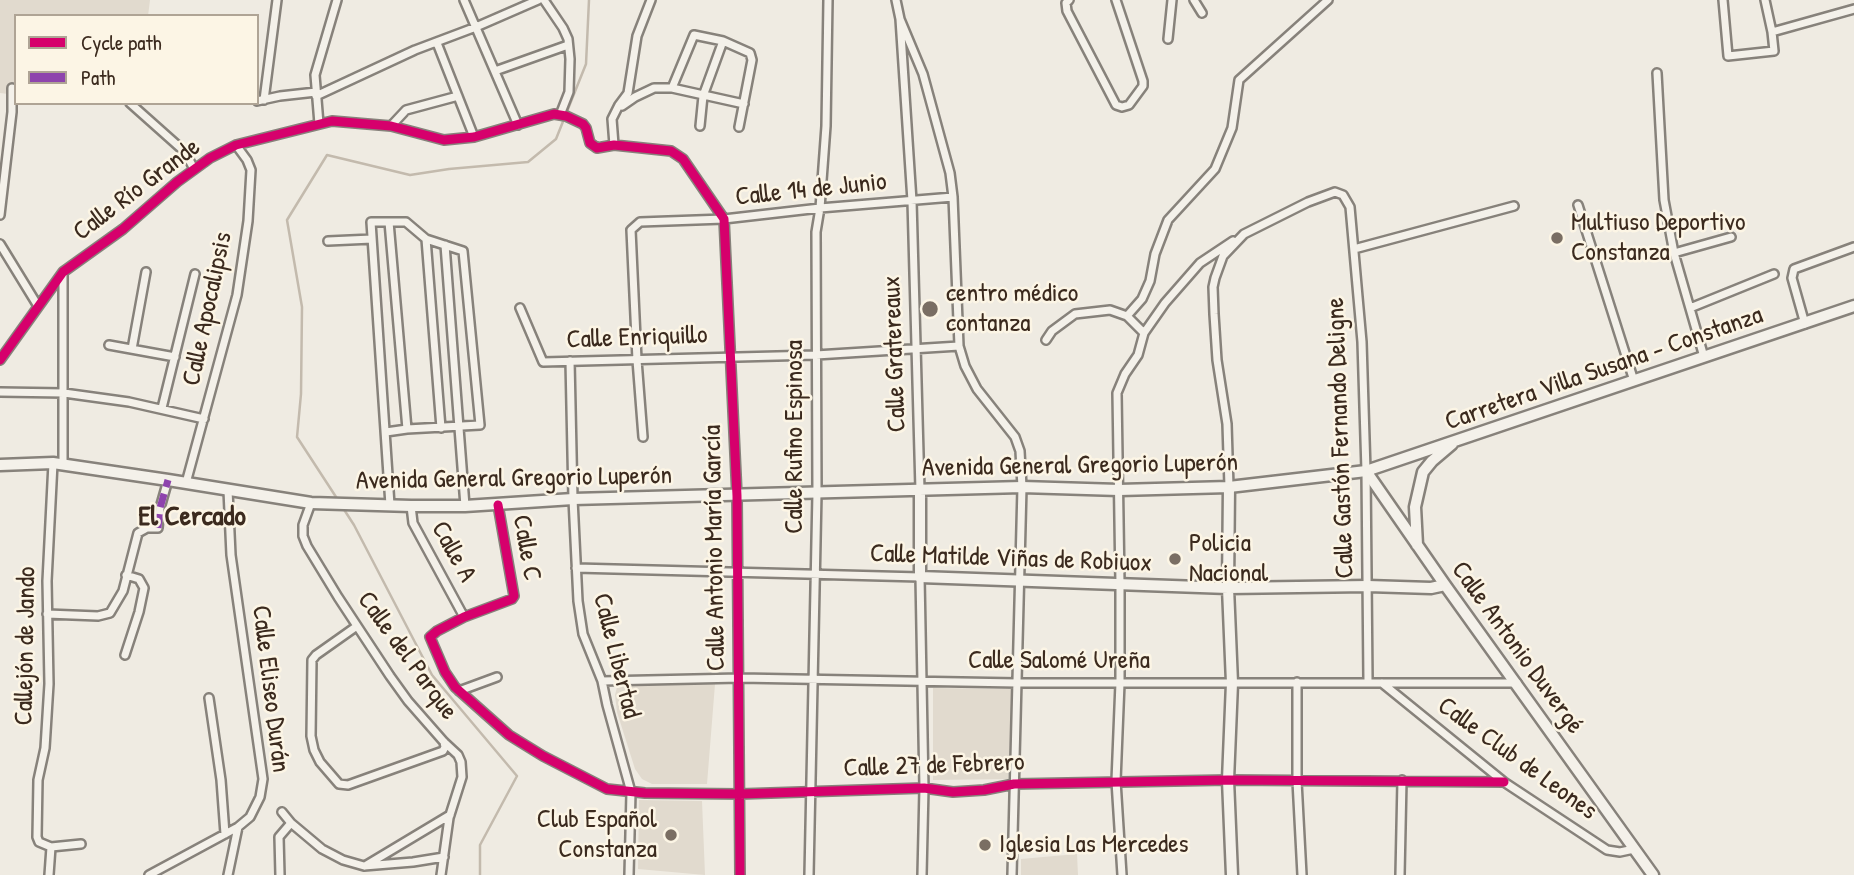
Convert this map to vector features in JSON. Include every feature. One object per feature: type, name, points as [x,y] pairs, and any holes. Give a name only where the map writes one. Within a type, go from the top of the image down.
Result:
[{"type":"main road","name":"Carretera Villa Susana - Constanza","points":[[1366,471],[1854,306]]},
{"type":"main road","points":[[1418,546],[1415,507],[1423,472],[1458,439]]},
{"type":"main road","name":"Avenida General Gregorio Luperón","points":[[0,465],[58,464],[312,503],[411,506],[920,490],[1229,487],[1366,471]]},
{"type":"main road","name":"Calle Antonio Duvergé","points":[[1366,471],[1653,875]]},
{"type":"main road","points":[[1229,487],[1228,588],[1232,683],[1228,780],[1233,875]]},
{"type":"main road","name":"Calle Gratereaux","points":[[920,490],[920,577]]},
{"type":"main road","name":"Calle Matilde Viñas de Robiuox","points":[[920,577],[1228,588],[1431,588],[1445,585]]},
{"type":"street","points":[[277,0],[261,100],[316,94],[538,0]]},
{"type":"street","points":[[319,124],[315,75],[337,0]]},
{"type":"street","points":[[464,0],[518,125]]},
{"type":"street","points":[[544,0],[563,28],[570,59],[569,92],[560,115],[583,124],[590,143],[597,148],[614,145],[671,151],[683,159],[724,219]]},
{"type":"street","points":[[614,145],[612,119],[628,93],[638,36],[650,0]]},
{"type":"street","name":"Calle Rufino Espinosa","points":[[809,875],[817,493],[816,232],[826,126],[828,0]]},
{"type":"street","name":"Calle Gratereaux","points":[[895,0],[900,19],[912,201],[920,490]]},
{"type":"street","points":[[1069,0],[1066,3],[1067,11],[1116,105],[1122,107],[1129,105],[1143,86],[1143,81],[1116,0]]},
{"type":"street","points":[[1168,39],[1172,0]]},
{"type":"street","points":[[1194,0],[1202,13]]},
{"type":"street","points":[[1127,316],[1142,299],[1150,281],[1155,254],[1168,220],[1215,169],[1232,128],[1239,80],[1328,0]]},
{"type":"street","points":[[1723,0],[1728,56],[1774,51],[1765,0]]},
{"type":"street","points":[[1772,32],[1854,9]]},
{"type":"street","points":[[900,19],[923,74],[950,173],[959,346],[965,366],[977,389],[1015,438],[1020,451],[1022,488],[1012,875]]},
{"type":"street","points":[[672,88],[694,35],[723,41],[750,53],[739,127]]},
{"type":"street","points":[[700,126],[704,96],[723,41]]},
{"type":"street","points":[[437,43],[474,137]]},
{"type":"street","points":[[495,71],[568,45]]},
{"type":"street","points":[[1657,74],[1664,200],[1674,253],[1704,357]]},
{"type":"street","points":[[0,215],[12,111],[12,88]]},
{"type":"street","points":[[617,110],[654,88],[672,88],[744,104]]},
{"type":"street","points":[[391,126],[406,110],[458,96]]},
{"type":"street","points":[[132,105],[185,152],[194,169]]},
{"type":"street","name":"Calle Río Grande","points":[[0,360],[63,272],[122,229],[194,169],[209,158],[236,145],[332,121],[391,126],[444,140],[474,137],[554,114],[560,115]]},
{"type":"street","name":"Calle Apocalipsis","points":[[186,483],[237,295],[248,221],[251,170],[236,145]]},
{"type":"street","name":"Calle Gastón Fernando Deligne","points":[[1244,234],[1308,202],[1335,192],[1343,195],[1350,207],[1362,342],[1368,681]]},
{"type":"street","name":"Calle 14 de Junio","points":[[643,437],[631,230],[640,222],[724,219],[953,197]]},
{"type":"street","points":[[1578,205],[1634,381]]},
{"type":"street","points":[[1354,249],[1514,206]]},
{"type":"street","name":"Calle Antonio María García","points":[[724,219],[737,496],[740,875]]},
{"type":"street","points":[[386,432],[480,425],[463,251],[426,239],[406,222],[371,222],[390,505]]},
{"type":"street","points":[[389,222],[407,429]]},
{"type":"street","points":[[1229,487],[1227,424],[1217,360],[1213,287],[1223,257],[1244,234]]},
{"type":"street","points":[[1122,875],[1116,782],[1120,682],[1117,393],[1125,374],[1138,355],[1144,333],[1165,303],[1200,263],[1244,234]]},
{"type":"street","points":[[1674,253],[1731,237]]},
{"type":"street","points":[[328,241],[372,239]]},
{"type":"street","points":[[426,239],[441,428]]},
{"type":"street","points":[[0,244],[38,306]]},
{"type":"street","points":[[444,245],[465,506]]},
{"type":"street","points":[[1805,324],[1793,278],[1794,269],[1854,247]]},
{"type":"street","name":"Callejón de Jando","points":[[51,847],[39,842],[37,837],[38,780],[45,748],[49,684],[47,581],[64,393],[63,272]]},
{"type":"street","points":[[132,349],[146,272]]},
{"type":"street","points":[[162,408],[195,274]]},
{"type":"street","points":[[1690,308],[1774,274]]},
{"type":"street","name":"Calle Enriquillo","points":[[520,308],[543,362],[816,355],[959,346]]},
{"type":"street","points":[[1046,340],[1052,331],[1075,314],[1110,310],[1127,316],[1144,333]]},
{"type":"street","points":[[109,345],[175,357]]},
{"type":"street","name":"Calle Libertad","points":[[570,361],[578,601],[583,634],[602,681],[631,792],[629,875]]},
{"type":"street","points":[[0,392],[64,393],[162,408],[204,419]]},
{"type":"street","points":[[47,614],[98,616],[110,613],[123,591],[138,533],[148,528],[158,528],[160,508],[168,480]]},
{"type":"street","name":"Calle Eliseo Durán","points":[[149,875],[238,827],[250,817],[260,797],[263,779],[231,555],[228,490]]},
{"type":"street","name":"Calle del Parque","points":[[312,503],[303,525],[307,546],[408,701],[458,755],[463,771],[450,815],[441,875]]},
{"type":"street","name":"Calle C","points":[[464,617],[512,599],[514,592],[498,505]]},
{"type":"street","name":"Calle A","points":[[411,506],[413,523],[464,617]]},
{"type":"street","name":"Calle Matilde Viñas de Robiuox","points":[[576,568],[920,577]]},
{"type":"street","points":[[125,655],[144,588],[139,579],[127,575]]},
{"type":"street","name":"Calle Gratereaux","points":[[920,577],[924,788],[922,875]]},
{"type":"street","name":"Calle 27 de Febrero","points":[[464,617],[430,637],[444,672],[459,691],[522,744],[598,786],[631,792],[740,794],[924,788],[953,792],[1014,784],[1228,780],[1504,782]]},
{"type":"street","points":[[357,626],[312,660],[311,736],[320,762],[339,784],[348,785],[443,751],[444,742]]},
{"type":"street","points":[[459,691],[497,677]]},
{"type":"street","name":"Calle Salomé Ureña","points":[[602,681],[813,678],[1017,683],[1517,682]]},
{"type":"street","points":[[1297,682],[1297,781],[1302,875]]},
{"type":"street","name":"Calle Club de Leones","points":[[1382,682],[1504,782],[1607,850],[1620,852],[1634,849]]},
{"type":"street","points":[[209,698],[221,780],[225,834]]},
{"type":"street","points":[[1400,875],[1402,780]]},
{"type":"street","points":[[282,812],[321,849],[343,860],[364,866],[444,857]]},
{"type":"street","points":[[364,866],[450,815]]},
{"type":"street","points":[[280,875],[279,837],[291,823]]},
{"type":"street","points":[[228,875],[238,827]]},
{"type":"street","points":[[49,875],[51,847],[81,844]]},
{"type":"street","points":[[629,875],[637,875]]},
{"type":"shaded area","points":[[0,0],[150,0],[148,14],[14,14],[14,95],[0,93]]},
{"type":"shaded area","points":[[618,683],[715,684],[707,784],[652,784],[642,779],[635,769],[617,712],[615,695]]},
{"type":"shaded area","points":[[933,688],[1013,689],[1008,779],[933,780]]},
{"type":"shaded area","name":"Club Español Constanza","points":[[639,800],[702,801],[705,875],[638,869]]},
{"type":"shaded area","points":[[1077,854],[1078,875],[1021,875],[1021,859]]},
{"type":"waterway","points":[[338,500],[297,437],[301,394],[302,307],[287,220],[327,155],[410,175],[528,162],[556,139],[586,64],[589,0]]},
{"type":"waterway","points":[[343,508],[432,675],[517,776],[480,845],[480,875]]},
{"type":"marked path","points":[[158,528],[160,508],[168,480]]},
{"type":"cycle path","points":[[0,360],[63,272],[123,229],[177,182],[210,158],[236,145],[332,121],[391,126],[444,140],[474,137],[554,114],[583,124],[590,143],[597,148],[614,145],[671,151],[683,159],[724,219],[737,496],[740,875]]},
{"type":"cycle path","points":[[498,505],[514,596],[464,617],[430,637],[445,672],[455,687],[509,735],[607,789],[645,793],[740,794],[924,788],[953,792],[1014,784],[1228,780],[1504,782]]},
{"type":"place","name":"Multiuso Deportivo Constanza","points":[[1557,238]]},
{"type":"place","name":"centro médico contanza","points":[[930,309]]},
{"type":"place","name":"Policia Nacional","points":[[1175,559]]},
{"type":"place","name":"Club Español Constanza","points":[[671,835]]},
{"type":"place","name":"Iglesia Las Mercedes","points":[[985,845]]},
{"type":"district","name":"El Cercado","points":[[192,518]]}]
